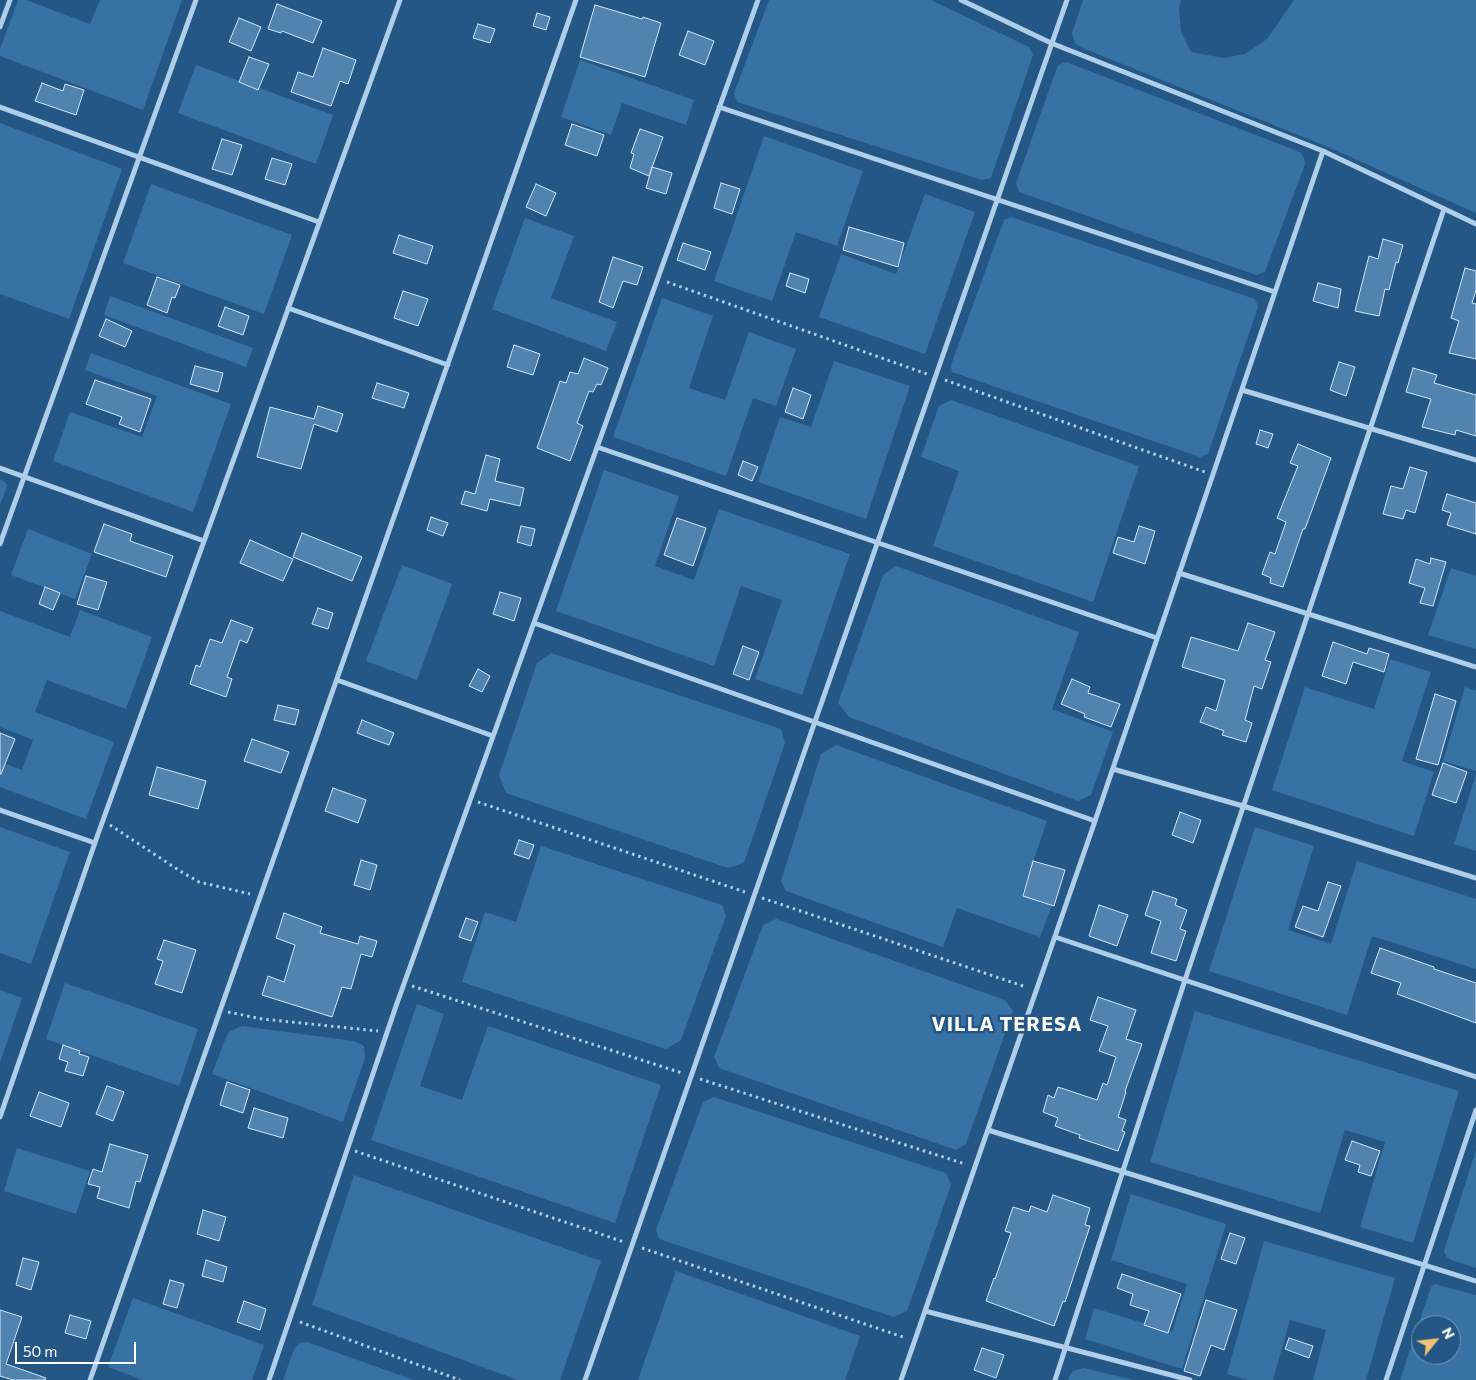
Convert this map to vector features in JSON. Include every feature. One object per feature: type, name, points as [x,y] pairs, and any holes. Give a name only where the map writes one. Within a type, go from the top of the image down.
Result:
[{"type":"street","points":[[0,27],[10,0]]},
{"type":"street","points":[[0,544],[196,0]]},
{"type":"street","points":[[0,1117],[95,842],[400,0]]},
{"type":"street","points":[[90,1380],[576,0]]},
{"type":"street","points":[[269,1380],[387,1032],[758,0]]},
{"type":"street","points":[[961,0],[1051,42],[1323,151],[1476,224]]},
{"type":"street","points":[[585,1380],[1067,0]]},
{"type":"street","points":[[0,107],[319,222]]},
{"type":"street","points":[[719,107],[1275,292]]},
{"type":"street","points":[[901,1380],[1180,573],[1323,151]]},
{"type":"street","points":[[1055,1380],[1185,980],[1444,209]]},
{"type":"street","points":[[288,308],[448,365]]},
{"type":"street","points":[[1242,390],[1476,460]]},
{"type":"street","points":[[597,447],[1157,638]]},
{"type":"street","points":[[0,468],[204,541]]},
{"type":"street","points":[[1180,573],[1476,667]]},
{"type":"street","points":[[534,623],[1095,820]]},
{"type":"street","points":[[337,680],[493,736]]},
{"type":"street","points":[[1113,768],[1244,806],[1476,878]]},
{"type":"street","points":[[0,810],[95,842]]},
{"type":"street","points":[[1054,937],[1476,1077]]},
{"type":"street","points":[[1386,1380],[1476,1110]]},
{"type":"street","points":[[988,1130],[1476,1281]]},
{"type":"street","points":[[925,1311],[1190,1380]]},
{"type":"path","points":[[103,820],[180,872],[199,882],[260,897]]},
{"type":"path","points":[[220,1011],[262,1019],[387,1032]]},
{"type":"path","points":[[290,1318],[460,1380]]},
{"type":"shaded area","points":[[18,0],[26,0],[90,24],[100,0],[182,0],[143,110],[0,56],[0,49]]},
{"type":"shaded area","points":[[769,0],[931,0],[1029,47],[1033,55],[991,178],[982,180],[737,102],[734,93]]},
{"type":"shaded area","points":[[1083,0],[1181,0],[1179,8],[1181,32],[1191,52],[1224,58],[1245,54],[1267,39],[1294,0],[1476,0],[1476,213],[1328,147],[1080,47],[1075,43],[1072,33]]},
{"type":"shaded area","points":[[580,60],[694,100],[686,125],[622,103],[611,135],[561,117]]},
{"type":"shaded area","points":[[1066,62],[1300,152],[1305,164],[1265,272],[1256,275],[1019,192],[1016,183],[1058,65]]},
{"type":"shaded area","points":[[196,65],[333,115],[316,164],[178,113]]},
{"type":"shaded area","points":[[0,123],[122,169],[69,319],[0,294]]},
{"type":"shaded area","points":[[764,136],[863,171],[837,246],[796,232],[772,301],[714,281]]},
{"type":"shaded area","points":[[151,184],[292,235],[264,314],[123,263]]},
{"type":"shaded area","points":[[925,194],[975,212],[925,354],[819,317],[841,254],[896,274]]},
{"type":"shaded area","points":[[1011,217],[1255,299],[1258,307],[1208,454],[1200,457],[952,372],[951,365],[1004,220]]},
{"type":"shaded area","points":[[525,218],[574,236],[551,298],[617,322],[606,351],[492,309]]},
{"type":"shaded area","points":[[110,296],[253,348],[246,367],[104,315]]},
{"type":"shaded area","points":[[662,298],[713,316],[689,388],[725,400],[749,332],[796,349],[776,406],[753,398],[726,476],[613,437]]},
{"type":"shaded area","points":[[91,353],[231,404],[193,512],[53,461],[70,412],[142,437],[157,396],[85,370]]},
{"type":"shaded area","points":[[834,361],[910,386],[866,519],[758,482],[780,417],[811,427]]},
{"type":"shaded area","points":[[951,400],[1139,466],[1093,602],[933,546],[959,471],[921,457],[939,406]]},
{"type":"shaded area","points":[[604,470],[679,496],[655,566],[694,580],[719,509],[850,554],[802,695],[755,679],[782,600],[741,586],[714,666],[556,611]]},
{"type":"shaded area","points":[[0,479],[7,486],[0,505]]},
{"type":"shaded area","points":[[28,529],[92,554],[75,599],[11,575]]},
{"type":"shaded area","points":[[402,565],[452,584],[417,680],[366,661]]},
{"type":"shaded area","points":[[896,566],[1079,632],[1052,709],[1113,732],[1091,795],[1078,801],[849,717],[838,703],[883,575]]},
{"type":"shaded area","points":[[1451,568],[1476,576],[1476,649],[1428,635]]},
{"type":"shaded area","points":[[80,610],[152,637],[126,709],[47,680],[35,712],[114,742],[86,819],[0,787],[0,762],[22,770],[33,740],[0,727],[0,611],[70,637]]},
{"type":"shaded area","points":[[551,653],[781,729],[785,743],[744,863],[728,868],[506,793],[499,775],[537,663]]},
{"type":"shaded area","points":[[1390,659],[1431,672],[1402,761],[1434,772],[1414,836],[1272,790],[1305,687],[1374,709]]},
{"type":"shaded area","points":[[1465,687],[1476,691],[1476,771],[1443,761]]},
{"type":"shaded area","points":[[836,745],[1047,821],[1022,894],[1052,905],[1040,937],[957,908],[943,947],[786,891],[781,881],[821,754]]},
{"type":"shaded area","points":[[1476,774],[1476,851],[1454,844]]},
{"type":"shaded area","points":[[0,827],[70,852],[31,964],[0,953]]},
{"type":"shaded area","points":[[1255,827],[1314,846],[1288,930],[1331,944],[1357,861],[1476,899],[1476,969],[1372,936],[1347,1015],[1209,971]]},
{"type":"shaded area","points":[[541,846],[722,905],[726,916],[681,1040],[666,1049],[462,982],[485,912],[516,922]]},
{"type":"shaded area","points":[[776,919],[1005,1000],[1013,1011],[966,1144],[956,1150],[719,1068],[714,1057],[763,925]]},
{"type":"shaded area","points":[[65,983],[198,1029],[179,1086],[46,1039]]},
{"type":"shaded area","points":[[0,990],[22,998],[0,1063]]},
{"type":"shaded area","points":[[417,1004],[444,1014],[420,1086],[462,1100],[488,1026],[661,1085],[615,1223],[371,1140]]},
{"type":"shaded area","points":[[1195,1011],[1459,1091],[1413,1243],[1360,1227],[1385,1142],[1345,1130],[1320,1213],[1150,1162]]},
{"type":"shaded area","points":[[242,1026],[354,1041],[364,1046],[365,1058],[343,1122],[212,1074],[229,1032]]},
{"type":"shaded area","points":[[714,1097],[946,1173],[951,1185],[907,1311],[894,1317],[659,1239],[656,1230],[703,1102]]},
{"type":"shaded area","points":[[17,1148],[90,1171],[76,1214],[4,1191]]},
{"type":"shaded area","points":[[1476,1150],[1476,1268],[1451,1260],[1444,1251]]},
{"type":"shaded area","points":[[354,1175],[601,1261],[560,1380],[518,1380],[312,1305]]},
{"type":"shaded area","points":[[1131,1194],[1226,1224],[1182,1369],[1085,1339],[1094,1308],[1172,1332],[1187,1284],[1111,1260]]},
{"type":"shaded area","points":[[1264,1241],[1395,1278],[1366,1380],[1313,1380],[1326,1330],[1290,1320],[1273,1380],[1248,1380],[1227,1374]]},
{"type":"shaded area","points":[[676,1271],[860,1336],[845,1380],[638,1380]]},
{"type":"shaded area","points":[[1435,1284],[1476,1295],[1476,1380],[1400,1380],[1411,1347],[1411,1365],[1461,1365],[1461,1315],[1422,1315],[1430,1290]]},
{"type":"shaded area","points":[[133,1298],[264,1345],[252,1380],[143,1380],[108,1367]]},
{"type":"shaded area","points":[[307,1342],[414,1380],[283,1380],[294,1349],[300,1343]]},
{"type":"shaded area","points":[[1084,1368],[1133,1380],[1068,1380],[1073,1371]]},
{"type":"building","points":[[277,4],[322,21],[313,43],[282,31],[281,33],[268,29]]},
{"type":"building","points":[[595,5],[661,23],[645,77],[580,57]]},
{"type":"building","points":[[537,13],[550,17],[546,30],[533,26]]},
{"type":"building","points":[[239,18],[261,27],[251,51],[229,42]]},
{"type":"building","points":[[478,24],[495,29],[490,43],[473,38]]},
{"type":"building","points":[[688,31],[714,41],[705,65],[679,55]]},
{"type":"building","points":[[323,48],[356,60],[348,84],[340,81],[331,106],[291,92],[298,72],[313,77]]},
{"type":"building","points":[[249,57],[269,64],[258,90],[239,82]]},
{"type":"building","points":[[42,83],[63,91],[65,84],[84,90],[76,115],[35,101]]},
{"type":"building","points":[[572,124],[604,135],[597,156],[565,145]]},
{"type":"building","points":[[640,129],[663,137],[649,176],[630,168],[634,154],[631,153]]},
{"type":"building","points":[[222,139],[242,145],[232,175],[212,169]]},
{"type":"building","points":[[272,158],[292,164],[285,185],[265,179]]},
{"type":"building","points":[[652,167],[672,173],[666,194],[646,188]]},
{"type":"building","points":[[721,183],[740,189],[732,214],[714,208]]},
{"type":"building","points":[[536,184],[556,193],[546,216],[526,207]]},
{"type":"building","points":[[849,227],[904,243],[898,267],[843,250]]},
{"type":"building","points":[[399,235],[433,246],[427,264],[393,253]]},
{"type":"building","points":[[1383,239],[1403,245],[1398,263],[1396,262],[1389,290],[1385,289],[1379,316],[1355,311],[1369,256],[1378,259]]},
{"type":"building","points":[[683,243],[711,252],[705,270],[677,260]]},
{"type":"building","points":[[613,257],[643,267],[637,285],[623,281],[613,308],[599,302]]},
{"type":"building","points":[[1465,268],[1476,271],[1476,290],[1472,303],[1476,304],[1476,359],[1449,353],[1459,321],[1451,318]]},
{"type":"building","points":[[790,273],[809,279],[805,293],[786,286]]},
{"type":"building","points":[[157,277],[180,285],[175,298],[172,297],[167,313],[147,305]]},
{"type":"building","points":[[1318,283],[1341,289],[1338,308],[1313,301]]},
{"type":"building","points":[[403,291],[428,299],[418,326],[394,318]]},
{"type":"building","points":[[225,307],[249,316],[243,335],[218,326]]},
{"type":"building","points":[[106,319],[132,331],[125,347],[99,336]]},
{"type":"building","points":[[514,345],[540,354],[533,375],[507,367]]},
{"type":"building","points":[[584,358],[608,368],[601,385],[597,384],[593,392],[589,391],[577,423],[583,426],[570,461],[537,448],[560,381],[566,383],[570,372],[578,374]]},
{"type":"building","points":[[1339,362],[1355,367],[1346,396],[1330,390]]},
{"type":"building","points":[[195,366],[223,373],[218,392],[190,384]]},
{"type":"building","points":[[1413,368],[1437,375],[1434,383],[1476,395],[1476,436],[1456,430],[1455,435],[1422,427],[1431,399],[1406,392]]},
{"type":"building","points":[[95,380],[151,399],[140,432],[119,424],[122,417],[86,404]]},
{"type":"building","points":[[377,383],[409,393],[404,408],[372,398]]},
{"type":"building","points":[[793,388],[811,395],[803,419],[785,412]]},
{"type":"building","points":[[318,406],[343,414],[337,432],[314,424],[301,469],[257,457],[270,407],[314,419]]},
{"type":"building","points":[[1260,430],[1273,434],[1268,448],[1256,444]]},
{"type":"building","points":[[1298,444],[1331,458],[1283,587],[1270,583],[1271,578],[1262,574],[1270,552],[1275,554],[1286,522],[1277,518],[1298,466],[1290,463]]},
{"type":"building","points":[[486,455],[500,459],[495,481],[524,488],[520,506],[490,499],[487,511],[461,504],[465,491],[475,494]]},
{"type":"building","points":[[743,461],[758,467],[752,481],[738,475]]},
{"type":"building","points":[[1410,467],[1427,472],[1415,513],[1406,510],[1403,519],[1383,514],[1391,486],[1403,489]]},
{"type":"building","points":[[1447,494],[1476,503],[1476,534],[1447,525],[1451,513],[1442,510]]},
{"type":"building","points":[[431,517],[448,523],[443,536],[427,530]]},
{"type":"building","points":[[677,518],[706,528],[693,566],[664,555]]},
{"type":"building","points":[[104,524],[132,534],[130,541],[173,556],[166,577],[94,552]]},
{"type":"building","points":[[521,526],[535,529],[531,546],[517,542]]},
{"type":"building","points":[[1139,526],[1155,531],[1145,564],[1113,553],[1118,537],[1134,542]]},
{"type":"building","points":[[302,533],[362,557],[352,581],[293,557]]},
{"type":"building","points":[[250,540],[293,559],[283,581],[240,563]]},
{"type":"building","points":[[1431,558],[1446,562],[1433,606],[1420,603],[1425,588],[1409,583],[1416,559],[1430,564]]},
{"type":"building","points":[[86,576],[107,582],[98,610],[77,604]]},
{"type":"building","points":[[45,587],[60,593],[53,610],[39,604]]},
{"type":"building","points":[[500,592],[521,598],[514,621],[493,614]]},
{"type":"building","points":[[318,608],[333,613],[328,629],[312,624]]},
{"type":"building","points":[[231,620],[253,628],[247,643],[240,640],[227,677],[232,679],[226,697],[190,684],[196,665],[200,667],[210,639],[222,643]]},
{"type":"building","points":[[1248,623],[1275,632],[1265,660],[1271,662],[1262,689],[1254,686],[1245,720],[1252,723],[1246,742],[1222,735],[1224,731],[1200,722],[1206,707],[1216,711],[1225,680],[1182,667],[1191,637],[1238,651]]},
{"type":"building","points":[[1333,642],[1367,654],[1369,648],[1389,654],[1384,672],[1353,662],[1346,684],[1322,676]]},
{"type":"building","points":[[743,646],[759,652],[749,680],[733,674]]},
{"type":"building","points":[[478,669],[490,676],[482,692],[469,686]]},
{"type":"building","points":[[1072,679],[1090,687],[1088,693],[1120,704],[1111,727],[1084,717],[1085,714],[1061,704]]},
{"type":"building","points":[[1435,694],[1456,701],[1438,765],[1416,759]]},
{"type":"building","points":[[278,705],[299,710],[295,725],[274,720]]},
{"type":"building","points":[[362,720],[394,733],[389,745],[357,733]]},
{"type":"building","points":[[0,733],[15,739],[1,774],[0,774]]},
{"type":"building","points":[[252,739],[289,752],[281,773],[244,761]]},
{"type":"building","points":[[1443,763],[1467,772],[1456,803],[1432,795]]},
{"type":"building","points":[[157,767],[206,781],[198,809],[149,795]]},
{"type":"building","points":[[333,788],[366,800],[358,823],[325,811]]},
{"type":"building","points":[[1180,812],[1201,820],[1193,843],[1172,835]]},
{"type":"building","points":[[519,840],[534,845],[529,859],[514,854]]},
{"type":"building","points":[[361,860],[377,865],[370,890],[354,885]]},
{"type":"building","points":[[1033,861],[1065,870],[1054,906],[1023,896]]},
{"type":"building","points":[[1328,882],[1341,886],[1323,937],[1295,927],[1303,906],[1318,911]]},
{"type":"building","points":[[1153,891],[1177,899],[1175,905],[1187,910],[1180,929],[1186,931],[1176,961],[1151,953],[1161,921],[1145,915]]},
{"type":"building","points":[[1099,905],[1128,915],[1117,946],[1089,936]]},
{"type":"building","points":[[284,913],[322,927],[320,933],[358,944],[360,936],[377,941],[372,957],[361,954],[351,989],[342,987],[332,1017],[262,995],[268,976],[284,982],[295,945],[276,938]]},
{"type":"building","points":[[466,918],[478,922],[471,941],[459,937]]},
{"type":"building","points":[[164,940],[196,950],[182,993],[155,984],[163,961],[157,959]]},
{"type":"building","points":[[1380,948],[1476,983],[1476,1023],[1397,994],[1401,983],[1371,973]]},
{"type":"building","points":[[1098,997],[1136,1010],[1126,1039],[1142,1044],[1118,1117],[1126,1120],[1122,1131],[1125,1132],[1118,1151],[1079,1138],[1080,1135],[1055,1126],[1058,1118],[1043,1112],[1048,1095],[1054,1098],[1058,1087],[1097,1100],[1103,1083],[1107,1085],[1116,1057],[1099,1051],[1108,1026],[1090,1020]]},
{"type":"building","points":[[63,1045],[80,1051],[79,1054],[89,1057],[83,1076],[65,1071],[68,1062],[59,1059]]},
{"type":"building","points":[[227,1082],[250,1090],[243,1113],[220,1105]]},
{"type":"building","points":[[107,1086],[124,1092],[113,1121],[96,1114]]},
{"type":"building","points":[[39,1092],[69,1103],[61,1127],[30,1116]]},
{"type":"building","points":[[254,1108],[288,1118],[283,1138],[248,1128]]},
{"type":"building","points":[[1352,1141],[1380,1151],[1371,1176],[1358,1172],[1360,1165],[1345,1160]]},
{"type":"building","points":[[110,1144],[148,1155],[140,1182],[136,1181],[129,1208],[97,1198],[100,1187],[88,1184],[93,1169],[102,1172]]},
{"type":"building","points":[[1053,1195],[1090,1208],[1085,1225],[1090,1226],[1065,1302],[1063,1301],[1054,1326],[986,1301],[1011,1233],[1005,1231],[1013,1207],[1029,1212],[1031,1206],[1047,1212]]},
{"type":"building","points":[[203,1210],[226,1217],[219,1241],[197,1234]]},
{"type":"building","points":[[1230,1233],[1245,1238],[1236,1264],[1221,1259]]},
{"type":"building","points":[[23,1258],[39,1262],[31,1290],[16,1285]]},
{"type":"building","points":[[206,1260],[227,1267],[223,1282],[202,1276]]},
{"type":"building","points":[[1122,1274],[1181,1294],[1168,1333],[1144,1325],[1149,1311],[1130,1305],[1133,1294],[1117,1288]]},
{"type":"building","points":[[170,1280],[184,1284],[177,1308],[163,1304]]},
{"type":"building","points":[[1206,1300],[1237,1310],[1224,1350],[1211,1345],[1200,1376],[1184,1371]]},
{"type":"building","points":[[244,1301],[266,1309],[260,1330],[237,1322]]},
{"type":"building","points":[[0,1310],[22,1317],[6,1364],[46,1378],[45,1380],[13,1380],[0,1376]]},
{"type":"building","points":[[70,1315],[91,1321],[86,1339],[65,1333]]},
{"type":"building","points":[[1289,1338],[1313,1346],[1309,1358],[1285,1349]]},
{"type":"building","points":[[982,1348],[1004,1355],[996,1378],[974,1370]]},
{"type":"district","name":"VILLA TERESA","points":[[1007,1024]]}]
